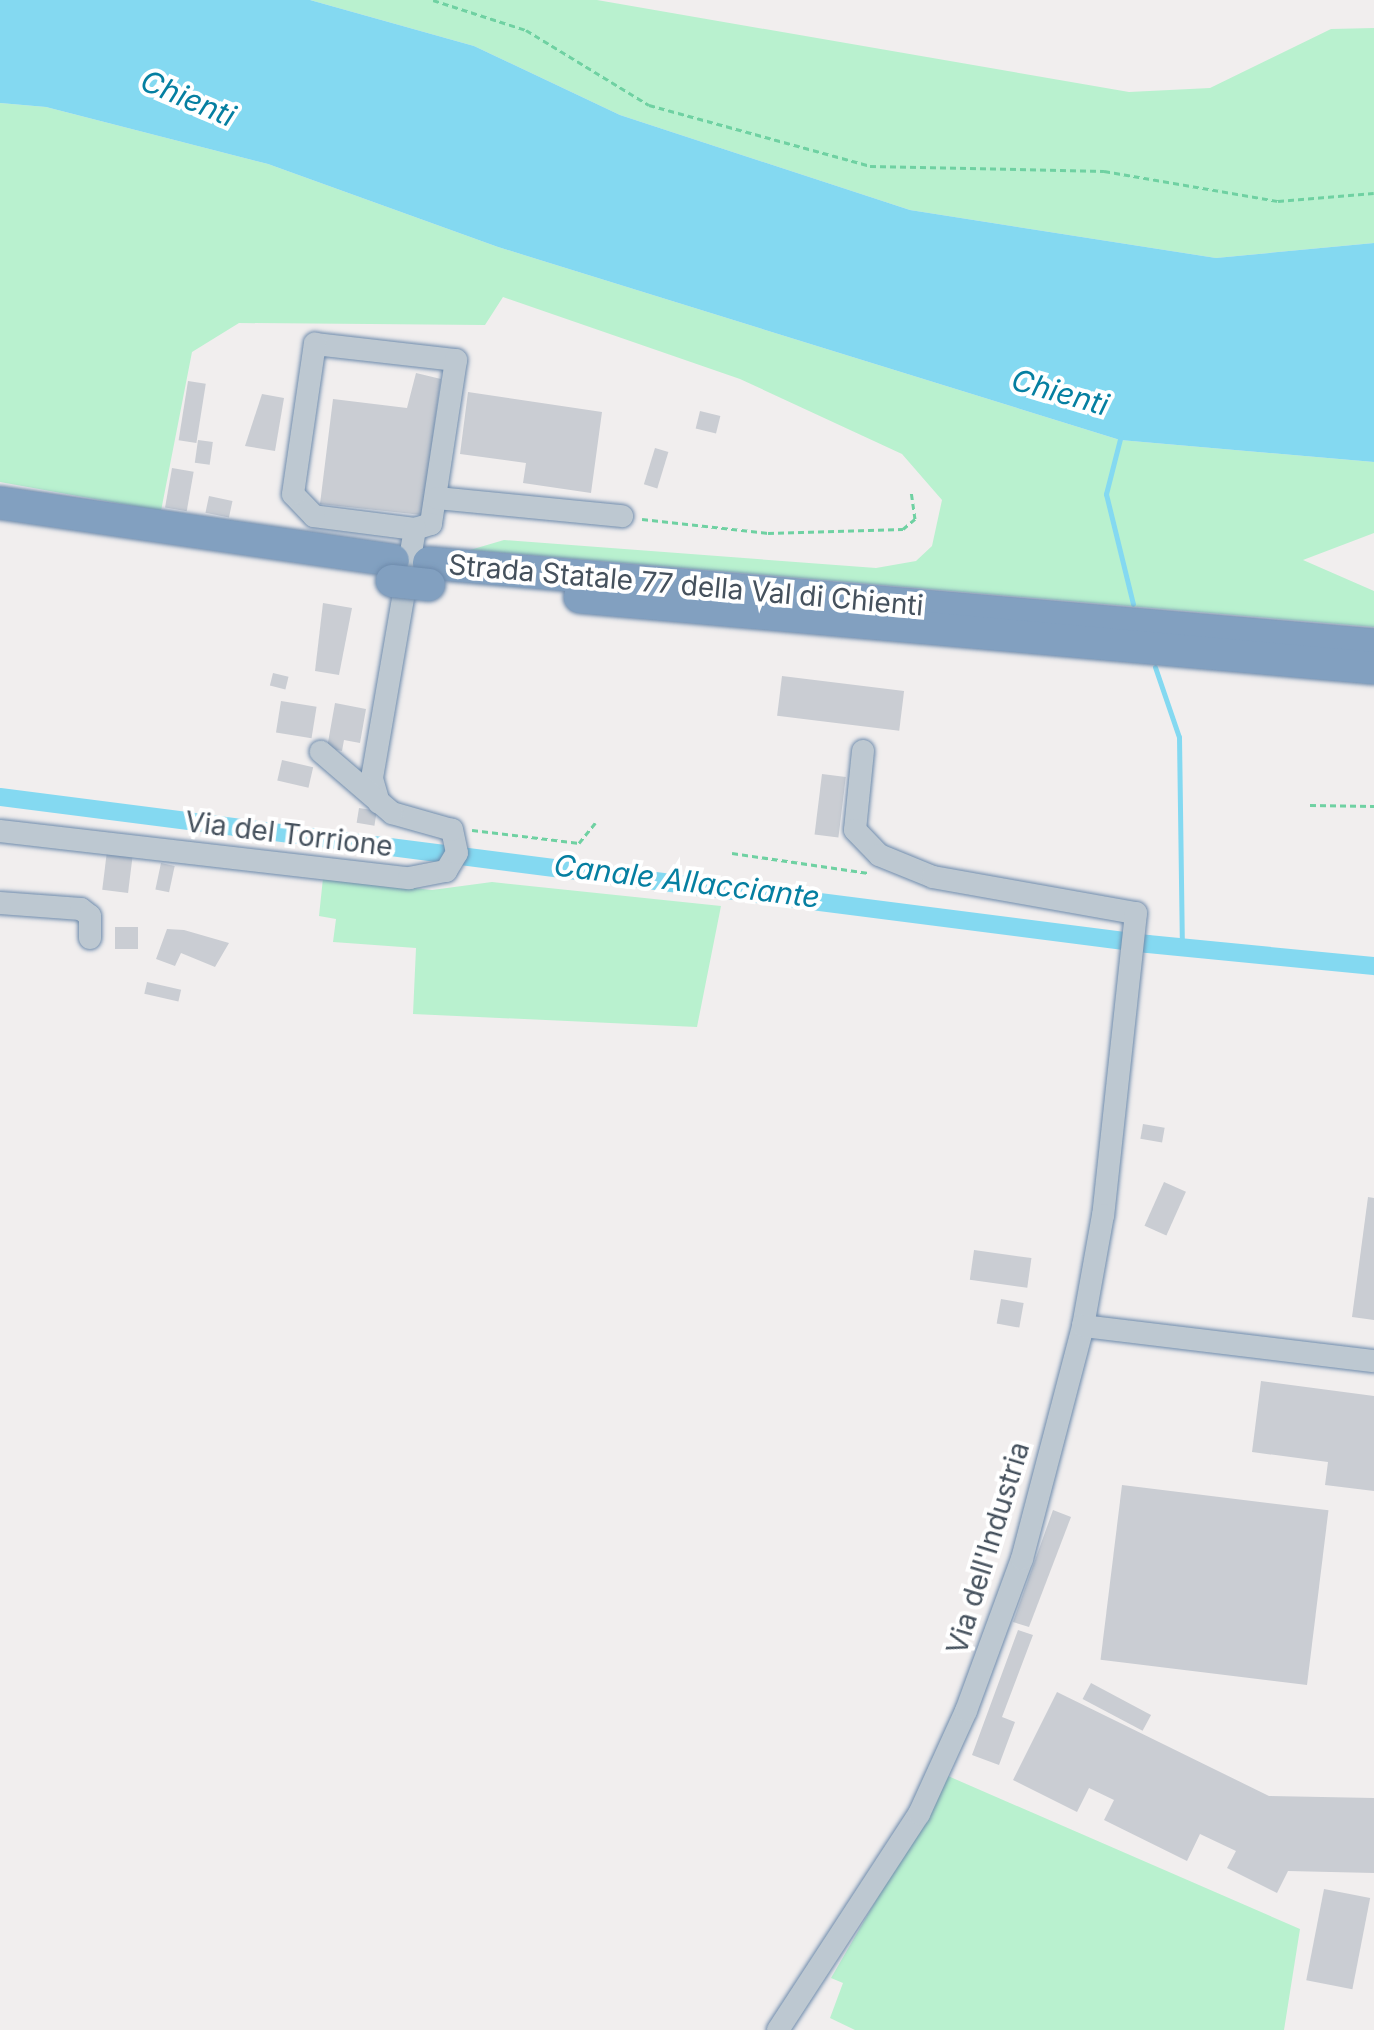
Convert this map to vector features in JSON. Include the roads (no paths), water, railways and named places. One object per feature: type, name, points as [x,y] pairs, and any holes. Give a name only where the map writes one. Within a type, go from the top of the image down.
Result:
[{"type":"highway","name":"Strada Statale 77 della Val di Chienti","points":[[0,503],[392,570]]},
{"type":"highway","name":"Strada Statale 77 della Val di Chienti","points":[[0,526],[429,574],[1374,668]]},
{"type":"highway","name":"Strada Statale 77 della Val di Chienti","points":[[429,574],[1374,645]]},
{"type":"street","points":[[315,344],[456,360],[431,524],[415,529],[314,516],[293,494],[315,344]]},
{"type":"street","points":[[437,498],[622,516]]},
{"type":"street","points":[[379,803],[372,778],[415,529]]},
{"type":"street","name":"Via dell'Industria","points":[[778,2030],[919,1814],[966,1711],[1022,1559],[1083,1326],[1139,922],[1120,905],[915,870],[879,855],[855,830],[863,751]]},
{"type":"street","points":[[321,752],[379,803]]},
{"type":"street","name":"Via del Torrione","points":[[0,831],[409,878],[446,871],[455,834],[379,803]]},
{"type":"street","points":[[0,903],[81,909],[90,916],[90,938]]},
{"type":"street","points":[[1083,1326],[1374,1361]]},
{"type":"water","name":"Chienti","points":[[0,0],[310,0],[474,46],[620,115],[910,210],[1216,258],[1374,243],[1374,462],[1120,440],[498,247],[268,164],[46,107],[0,103]]},
{"type":"waterway","points":[[1121,435],[1106,494],[1133,604]]},
{"type":"waterway","points":[[1155,667],[1179,737],[1182,947]]},
{"type":"waterway","name":"Canale Allacciante","points":[[0,797],[1148,944],[1374,966]]}]
